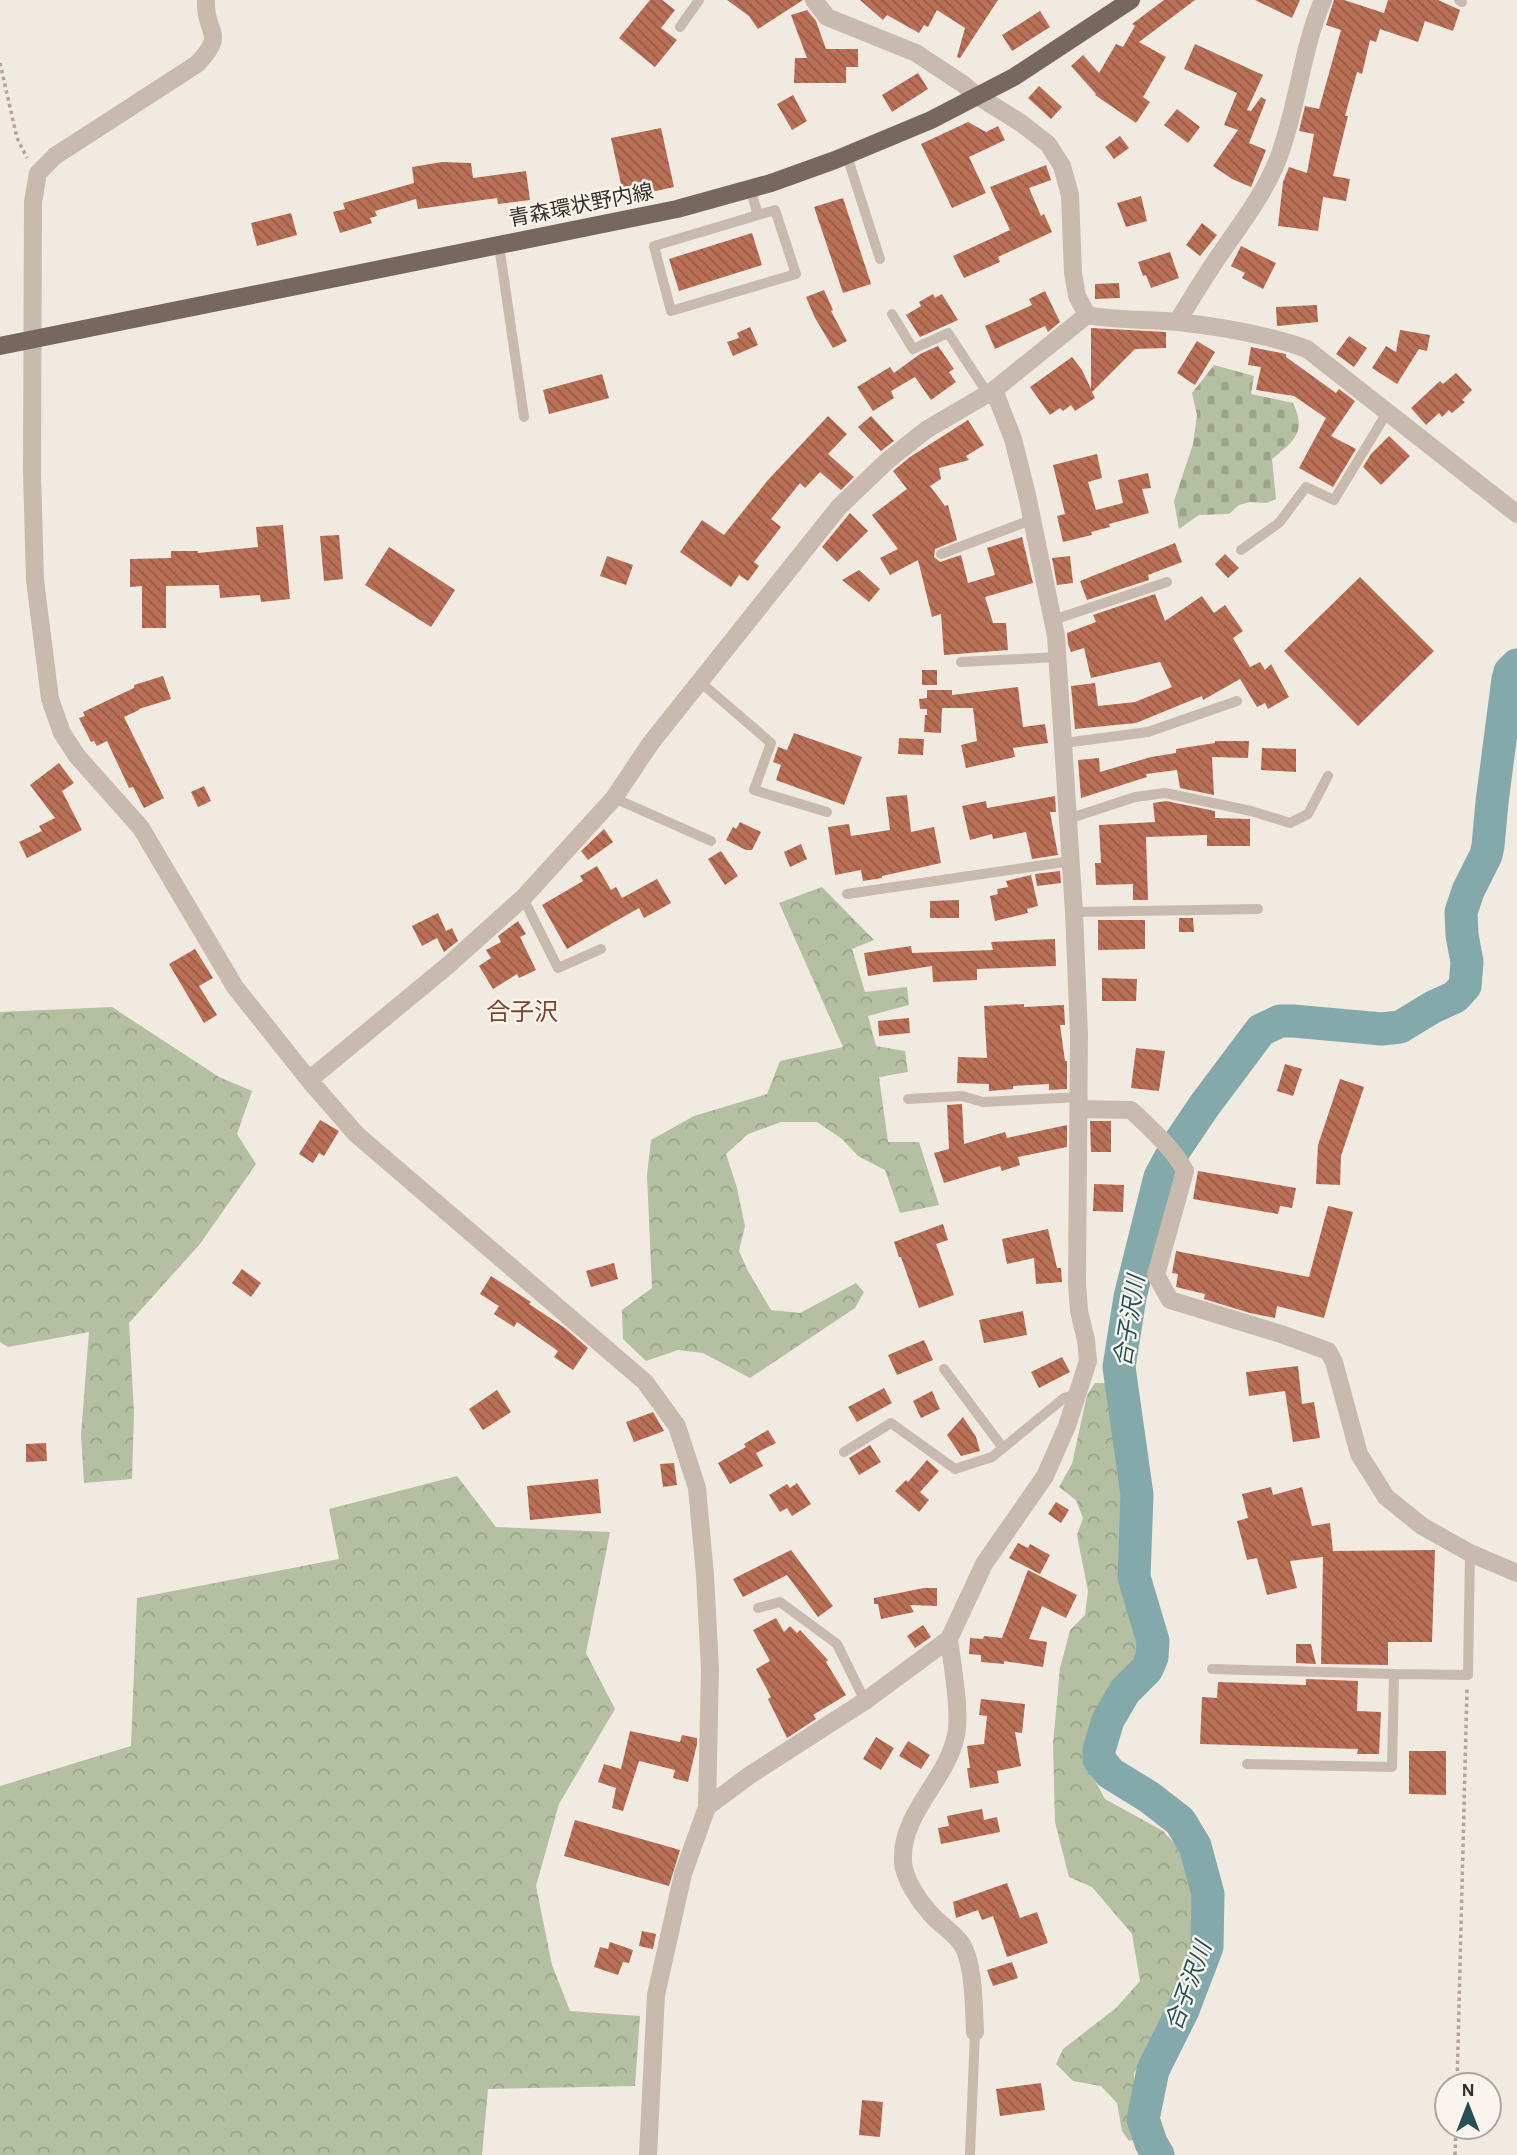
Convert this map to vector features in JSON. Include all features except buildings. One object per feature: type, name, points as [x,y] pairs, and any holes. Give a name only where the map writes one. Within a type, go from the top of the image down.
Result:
[{"type":"main road","name":"青森環状野内線","points":[[0,346],[677,209],[750,188],[847,156],[931,120],[1014,78],[1131,0]]},
{"type":"street","points":[[206,0],[205,12],[214,34],[211,50],[197,64],[55,156],[38,173],[33,202],[32,472],[35,580],[50,699],[62,733],[77,756],[141,828],[235,987],[309,1080],[356,1134],[645,1382],[677,1426],[697,1488],[705,1574],[710,1669],[707,1807],[683,1874],[656,1995],[648,2155]]},
{"type":"street","points":[[814,0],[827,18],[916,53],[1048,144],[1062,166],[1070,195],[1073,273],[1077,296],[1087,315]]},
{"type":"street","points":[[1177,322],[1261,194],[1278,158],[1302,72],[1311,27],[1323,0]]},
{"type":"street","points":[[309,1080],[446,967],[523,898],[614,798],[650,744],[839,507],[887,461],[926,430],[991,392],[1087,315],[1177,322],[1282,340],[1307,349],[1517,514]]},
{"type":"street","points":[[707,1807],[750,1775],[865,1701],[949,1639],[984,1564],[1045,1476],[1067,1426],[1088,1361],[1077,1283],[1079,1035],[1058,657],[1053,620],[1013,439],[991,392]]},
{"type":"street","points":[[1080,1103],[1131,1110],[1182,1164],[1185,1171],[1156,1275],[1171,1300],[1328,1351],[1334,1362],[1359,1454],[1385,1497],[1422,1526],[1470,1553],[1517,1573]]},
{"type":"street","points":[[949,1639],[957,1735],[944,1766],[906,1833],[903,1863],[909,1882],[929,1912],[962,1944],[974,1994],[975,2032]]},
{"type":"lane","points":[[680,27],[699,0]]},
{"type":"lane","points":[[847,156],[880,259]]},
{"type":"lane","points":[[750,188],[758,215]]},
{"type":"lane","points":[[775,210],[796,275],[671,311],[654,246],[758,215],[775,210]]},
{"type":"lane","points":[[499,245],[524,416]]},
{"type":"lane","points":[[892,314],[913,349],[948,333],[991,392]]},
{"type":"lane","points":[[1241,550],[1279,523],[1306,487],[1334,500],[1388,411]]},
{"type":"lane","points":[[941,554],[1031,520]]},
{"type":"lane","points":[[1053,620],[1167,582]]},
{"type":"lane","points":[[961,662],[1058,657]]},
{"type":"lane","points":[[699,681],[771,743],[754,790],[827,813]]},
{"type":"lane","points":[[1064,743],[1148,732],[1237,701]]},
{"type":"lane","points":[[1068,819],[1135,797],[1165,793],[1251,811],[1290,823],[1308,814],[1328,776]]},
{"type":"lane","points":[[614,798],[712,841]]},
{"type":"lane","points":[[848,894],[1071,861]]},
{"type":"lane","points":[[523,898],[558,968],[601,949]]},
{"type":"lane","points":[[1074,912],[1258,909]]},
{"type":"lane","points":[[908,1099],[962,1096],[983,1102],[1080,1103]]},
{"type":"lane","points":[[944,1369],[1003,1448]]},
{"type":"lane","points":[[844,1452],[891,1423],[956,1469],[992,1457],[1064,1398],[1077,1394]]},
{"type":"lane","points":[[1212,1669],[1468,1675],[1470,1553]]},
{"type":"lane","points":[[758,1608],[780,1602],[837,1644],[865,1701]]},
{"type":"lane","points":[[1247,1764],[1392,1767],[1394,1674]]},
{"type":"lane","points":[[970,2155],[975,2032]]},
{"type":"path","points":[[0,63],[17,138],[38,173]]},
{"type":"path","points":[[1457,2071],[1468,1675]]},
{"type":"green space","points":[[1214,365],[1254,376],[1251,394],[1293,403],[1299,421],[1298,429],[1287,447],[1272,459],[1276,499],[1267,503],[1250,502],[1239,505],[1229,514],[1199,515],[1179,529],[1174,501],[1193,444],[1197,415],[1192,393]]},
{"type":"green space","points":[[822,887],[874,940],[852,949],[865,992],[907,987],[909,1005],[868,1016],[876,1046],[905,1051],[908,1072],[879,1077],[888,1142],[919,1142],[939,1205],[900,1213],[885,1170],[858,1156],[842,1139],[817,1122],[781,1122],[748,1134],[726,1154],[745,1226],[739,1251],[771,1310],[800,1313],[856,1283],[864,1292],[855,1308],[750,1378],[703,1353],[678,1350],[646,1361],[623,1339],[622,1310],[652,1288],[647,1175],[651,1140],[694,1116],[767,1094],[780,1061],[843,1047],[779,903]]},
{"type":"green space","points":[[112,1007],[219,1077],[252,1091],[237,1134],[256,1164],[200,1244],[129,1323],[134,1412],[132,1479],[84,1483],[81,1435],[89,1332],[8,1347],[0,1342],[0,1012]]},
{"type":"green space","points":[[1095,1383],[1107,1383],[1116,1421],[1133,1594],[1148,1634],[1140,1666],[1120,1683],[1099,1709],[1085,1762],[1105,1799],[1163,1831],[1185,1855],[1193,1889],[1195,1952],[1179,2001],[1134,2073],[1138,2139],[1129,2141],[1122,2131],[1117,2103],[1101,2086],[1073,2081],[1056,2064],[1063,2049],[1116,2008],[1140,1981],[1132,1934],[1092,1887],[1069,1877],[1055,1822],[1053,1744],[1060,1668],[1070,1630],[1085,1615],[1088,1591],[1077,1535],[1083,1518],[1076,1500],[1059,1487],[1072,1464],[1087,1395]]},
{"type":"green space","points":[[457,1476],[496,1527],[610,1532],[586,1653],[615,1709],[559,1804],[536,1886],[552,1965],[570,2011],[640,2016],[635,2086],[488,2089],[482,2155],[0,2155],[0,1786],[131,1746],[137,1598],[339,1559],[329,1509]]},
{"type":"waterway","name":"合子沢川","points":[[1158,2155],[1143,2119],[1153,2070],[1183,2010],[1207,1947],[1208,1894],[1195,1846],[1180,1821],[1149,1797],[1110,1773],[1099,1759],[1108,1720],[1125,1691],[1147,1669],[1152,1657],[1153,1641],[1134,1577],[1137,1495],[1119,1367],[1130,1297],[1160,1177],[1204,1106],[1261,1030],[1280,1021],[1382,1029],[1400,1027],[1455,997],[1465,986],[1467,962],[1461,912],[1486,855],[1508,679],[1510,672],[1517,665]]},
{"type":"district","name":"合子沢","points":[[522,1012]]}]
